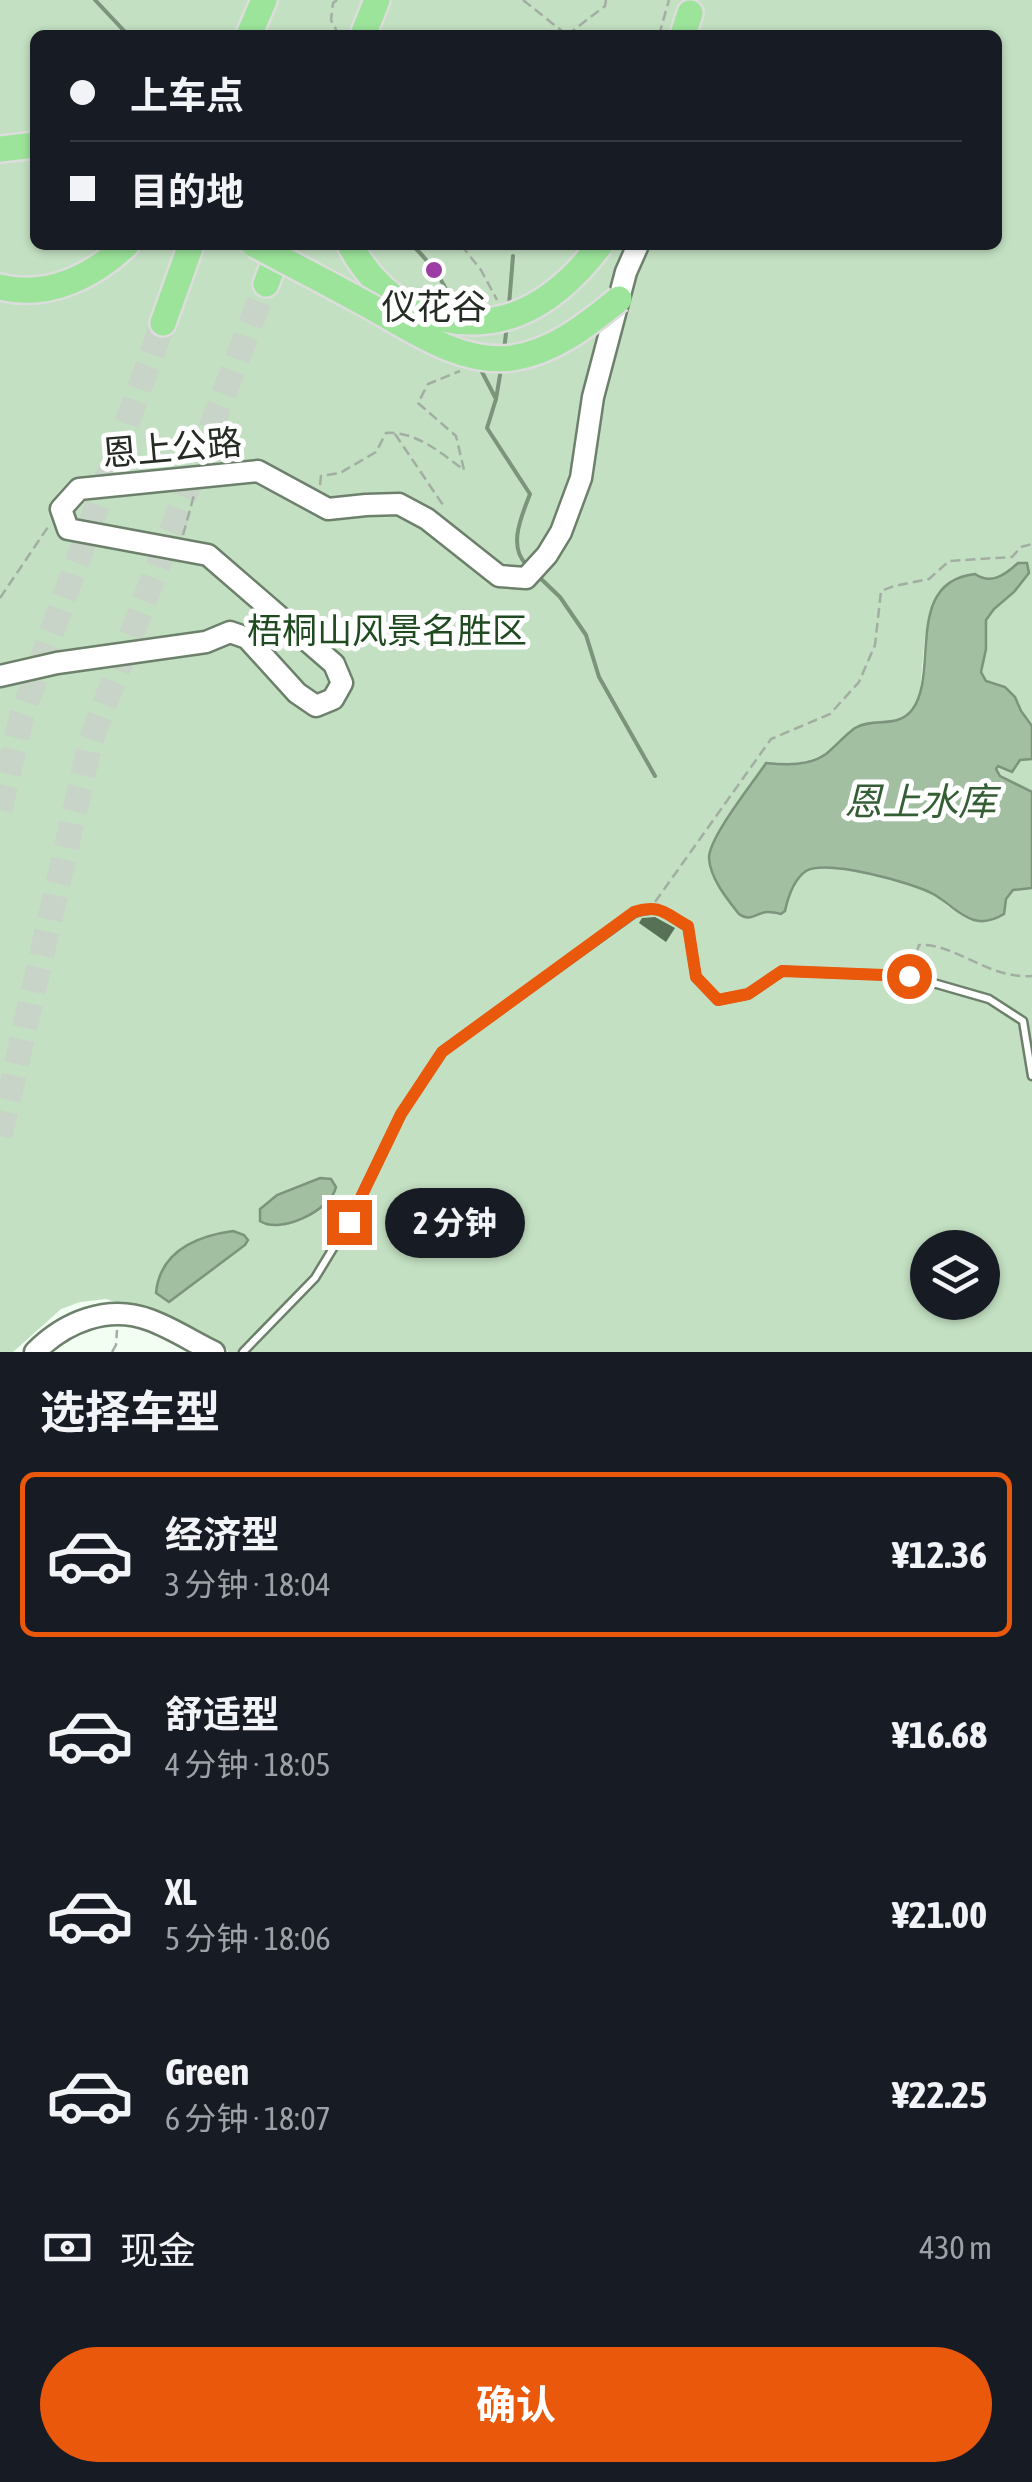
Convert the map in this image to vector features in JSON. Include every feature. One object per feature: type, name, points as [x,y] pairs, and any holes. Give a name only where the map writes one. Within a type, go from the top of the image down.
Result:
[{"type":"highway","points":[[251,30],[264,0]]},
{"type":"highway","points":[[269,30],[281,0]]},
{"type":"highway","points":[[365,30],[377,0]]},
{"type":"highway","points":[[380,30],[390,0]]},
{"type":"highway","points":[[0,149],[30,146]]},
{"type":"highway","points":[[11,290],[47,290],[71,282],[119,250]]},
{"type":"highway","points":[[163,323],[189,250]]},
{"type":"highway","points":[[264,250],[438,343],[473,356],[512,358],[550,347],[619,299]]},
{"type":"highway","points":[[266,284],[279,250]]},
{"type":"highway","points":[[352,250],[395,300],[433,318],[474,323],[518,312],[556,294],[596,250]]},
{"type":"street","name":"恩上公路","points":[[61,510],[79,489],[258,471],[328,509],[399,504],[427,519],[499,576],[526,578],[561,532],[581,478],[592,396],[626,272],[636,250]]},
{"type":"street","points":[[0,676],[58,663],[206,642],[230,632],[247,638],[297,693],[316,706],[333,699],[342,683],[334,664],[208,555],[68,529],[61,510]]},
{"type":"street","points":[[35,1352],[48,1338],[83,1318],[118,1314],[148,1319],[214,1352]]},
{"type":"lane","points":[[242,1352],[316,1278],[349,1222],[401,1114],[442,1052],[634,912],[660,910],[688,926],[696,977],[718,1000],[748,994],[782,971],[909,976],[989,999],[1022,1021],[1032,1076]]},
{"type":"path","points":[[336,0],[330,20],[337,30]]},
{"type":"path","points":[[523,0],[561,30]]},
{"type":"path","points":[[574,30],[605,6],[606,0]]},
{"type":"path","points":[[465,250],[498,301]]},
{"type":"path","points":[[320,492],[321,476],[340,473],[376,452],[386,434],[430,444],[464,470],[456,436],[418,402],[428,384],[469,367]]},
{"type":"path","points":[[394,433],[443,505]]},
{"type":"path","points":[[173,548],[187,524],[194,497],[193,478]]},
{"type":"path","points":[[0,598],[61,510]]},
{"type":"path","points":[[651,908],[770,739],[830,714],[859,682],[875,646],[881,592],[929,579],[948,561],[1012,557],[1021,547],[1032,544]]},
{"type":"path","points":[[909,976],[919,945],[934,944],[989,969],[1032,976]]},
{"type":"path","points":[[112,1352],[118,1314]]},
{"type":"green space","name":"梧桐山风景名胜区","points":[[0,0],[1032,0],[1032,726],[1008,693],[986,681],[981,672],[986,620],[1029,573],[1026,563],[993,578],[981,578],[933,604],[925,636],[920,692],[916,706],[906,717],[855,728],[823,756],[795,764],[766,763],[751,918],[786,908],[797,881],[810,870],[820,868],[853,870],[908,884],[933,894],[948,907],[984,918],[1003,914],[1009,893],[1032,888],[1032,1352],[228,1352],[209,1336],[106,1299],[61,1309],[13,1352],[0,1352]]},
{"type":"green space","points":[[1026,758],[1032,759],[1032,792],[1000,776],[996,769],[1015,769]]},
{"type":"water","name":"恩上水库","points":[[1018,563],[1027,563],[1029,573],[986,620],[981,672],[986,681],[1005,687],[1015,697],[1032,726],[1032,759],[1020,760],[1012,772],[998,766],[996,769],[1000,776],[1032,792],[1032,888],[1013,890],[1006,899],[1004,914],[984,921],[967,917],[935,895],[909,885],[851,870],[817,868],[798,879],[781,914],[739,914],[716,881],[709,858],[724,824],[766,763],[812,761],[855,728],[906,716],[920,694],[927,632],[939,594],[953,581],[975,574],[987,579],[998,577]]},
{"type":"water","points":[[320,1178],[331,1179],[336,1187],[315,1212],[280,1225],[260,1221],[260,1209],[277,1195]]},
{"type":"water","points":[[233,1231],[244,1235],[248,1240],[245,1245],[169,1302],[156,1293],[165,1266],[182,1248]]},
{"type":"building","points":[[655,917],[675,928],[666,942],[639,923],[642,918]]},
{"type":"waterway","points":[[95,0],[123,30]]},
{"type":"waterway","points":[[417,250],[448,293],[453,312]]},
{"type":"waterway","points":[[509,305],[513,256]]},
{"type":"waterway","points":[[504,350],[507,325]]},
{"type":"waterway","points":[[480,368],[496,399],[487,428],[530,494],[517,540],[527,565]]},
{"type":"waterway","points":[[496,399],[501,369]]},
{"type":"waterway","points":[[537,575],[560,597],[586,635],[599,677],[655,776]]},
{"type":"tunnel","points":[[0,1136],[91,740],[266,284]]},
{"type":"tunnel","points":[[0,810],[22,715],[163,323]]},
{"type":"place","name":"仪花谷","points":[[434,270]]},
{"type":"route","points":[[349,1222],[401,1114],[442,1052],[634,912],[660,910],[688,926],[696,977],[718,1000],[748,994],[782,971],[909,976]]}]
